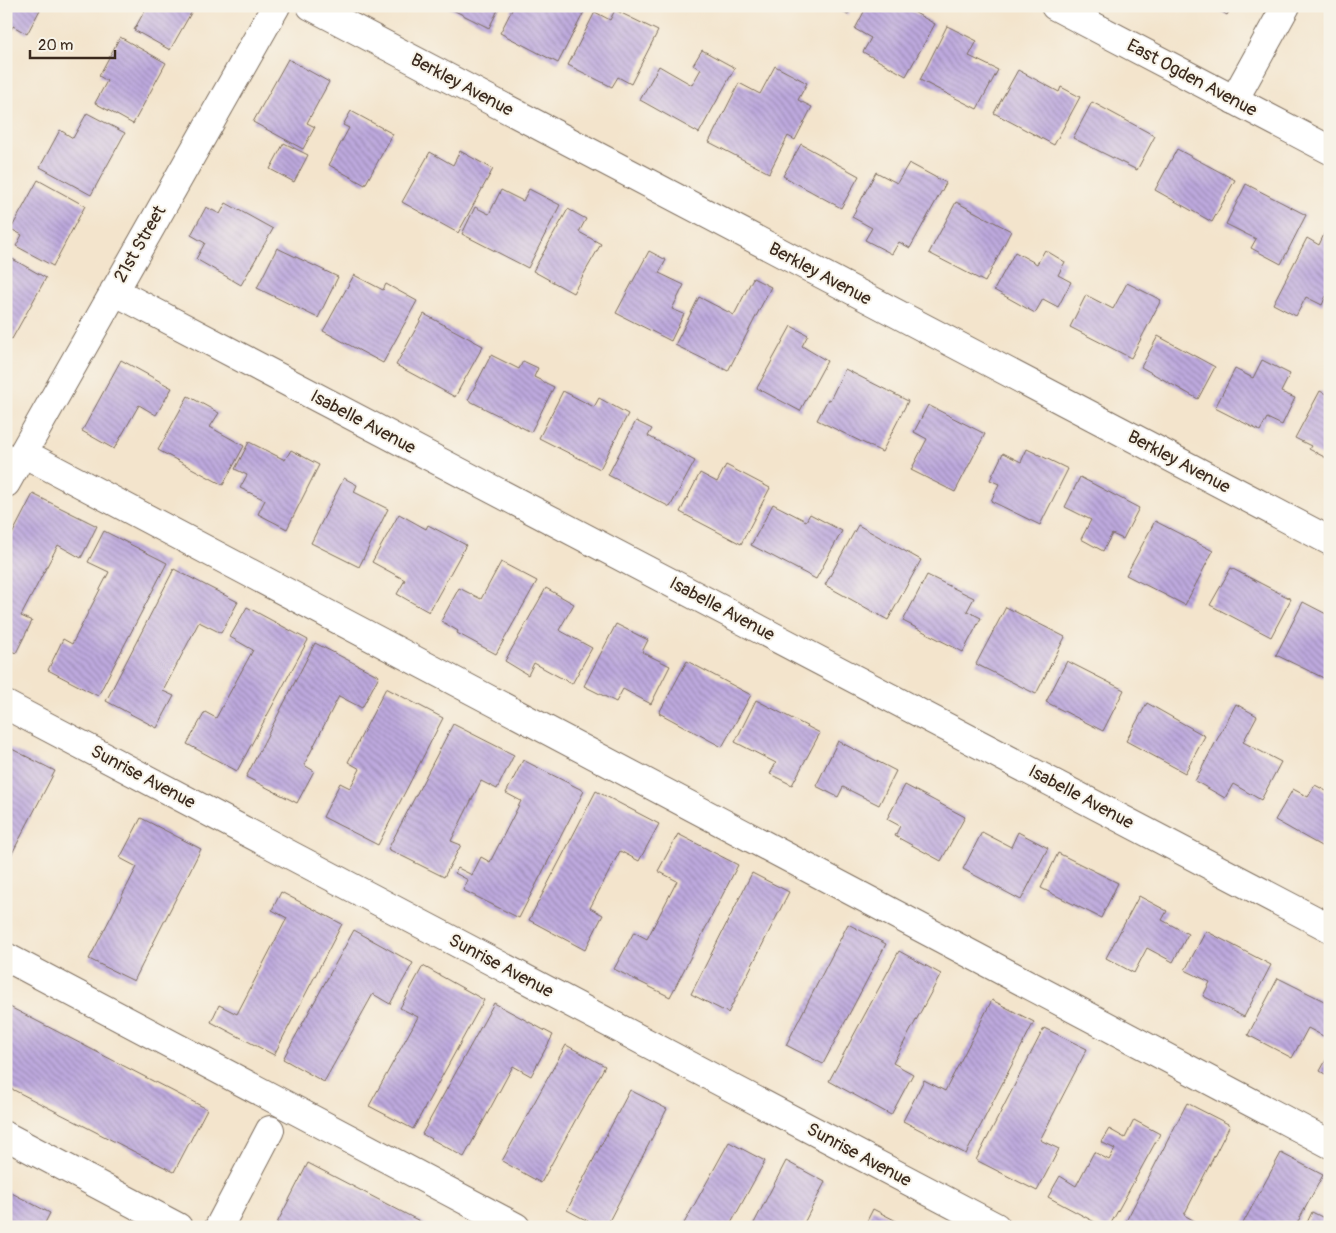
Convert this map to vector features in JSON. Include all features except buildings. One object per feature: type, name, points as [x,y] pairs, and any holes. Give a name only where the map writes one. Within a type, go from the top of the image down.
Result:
[{"type":"street","name":"21st Street","points":[[6,483],[276,6]]},
{"type":"street","name":"Berkley Avenue","points":[[311,6],[1330,541]]},
{"type":"street","name":"East Ogden Avenue","points":[[1055,6],[1330,150]]},
{"type":"street","points":[[1234,100],[1286,6]]},
{"type":"street","name":"Isabelle Avenue","points":[[114,292],[1330,928]]},
{"type":"street","points":[[23,453],[1330,1144]]},
{"type":"street","name":"Sunrise Avenue","points":[[6,704],[996,1227]]},
{"type":"street","points":[[6,957],[516,1227]]},
{"type":"street","points":[[219,1227],[270,1130]]},
{"type":"street","points":[[6,1136],[178,1227]]}]
